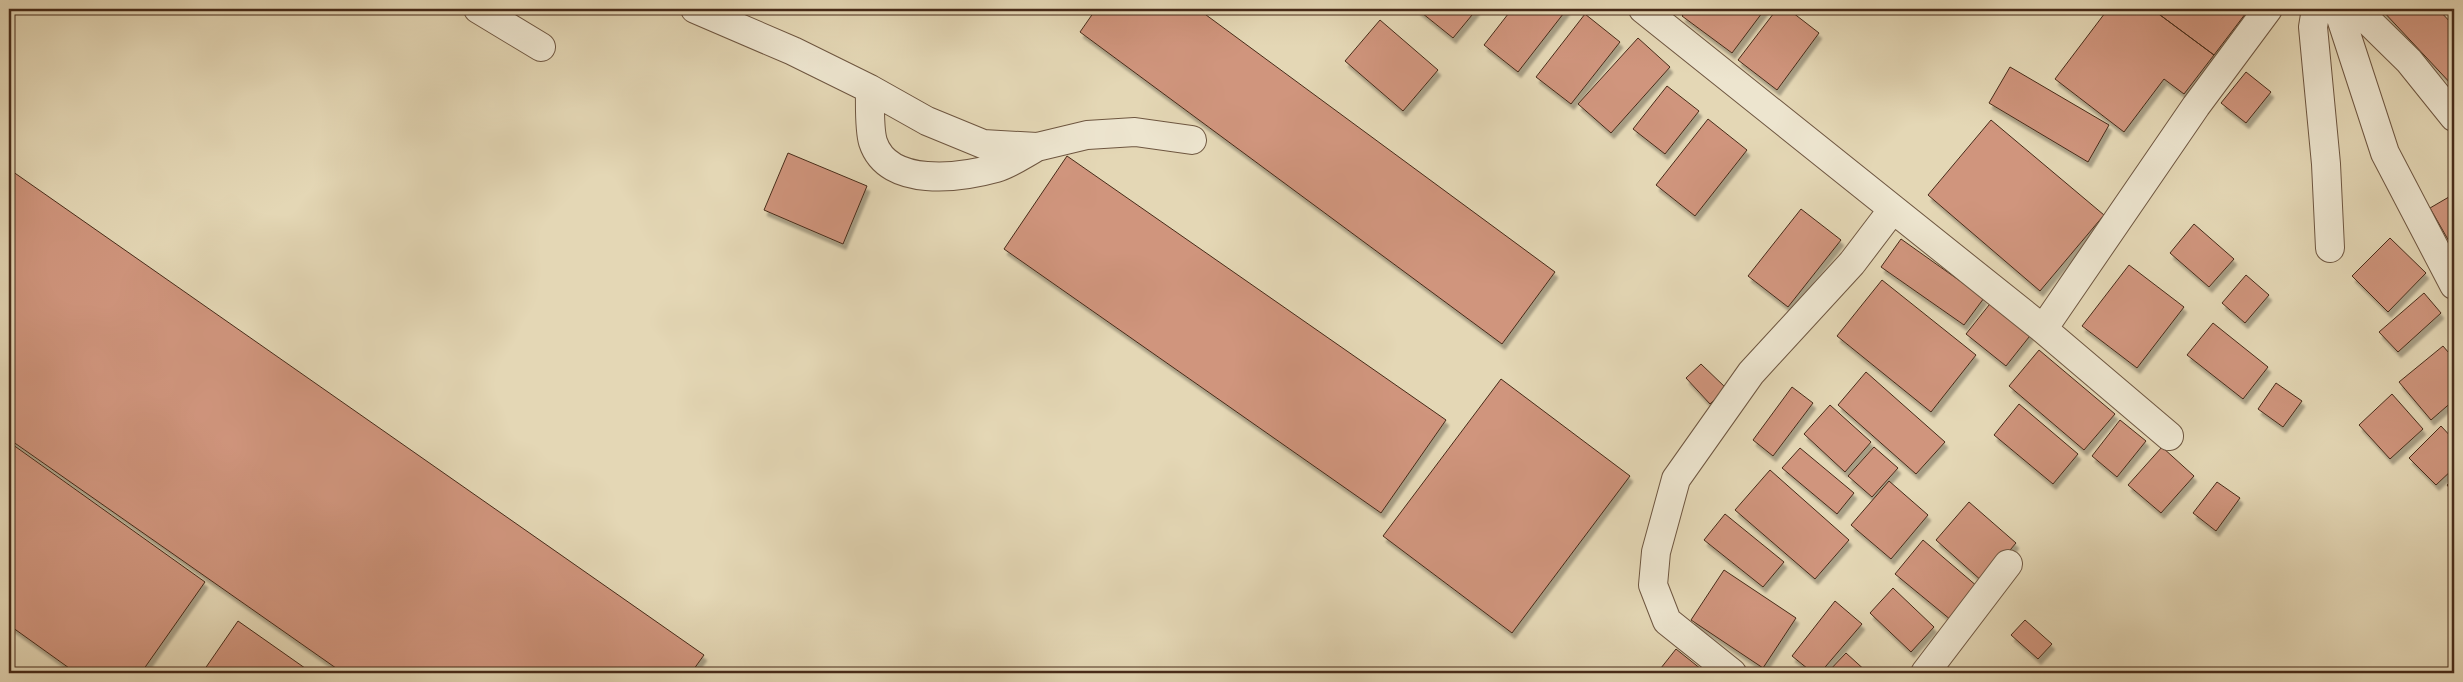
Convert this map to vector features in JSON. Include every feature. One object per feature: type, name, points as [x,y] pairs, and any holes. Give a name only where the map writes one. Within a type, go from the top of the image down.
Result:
[{"type":"street","points":[[478,9],[541,47]]},
{"type":"street","points":[[695,9],[793,51],[870,88],[926,121],[983,144],[1037,147]]},
{"type":"street","points":[[1643,9],[2043,329],[2169,436]]},
{"type":"street","points":[[2043,329],[2196,106],[2268,9]]},
{"type":"street","points":[[2316,9],[2313,27],[2326,164],[2330,248]]},
{"type":"street","points":[[2338,9],[2385,153],[2454,285]]},
{"type":"street","points":[[2356,9],[2409,60],[2454,117]]},
{"type":"street","points":[[870,88],[873,141],[882,159],[902,172],[948,178],[998,168],[1037,147],[1088,135],[1135,132],[1192,140]]},
{"type":"street","points":[[1732,673],[1667,621],[1653,585],[1656,552],[1676,479],[1751,373],[1852,263],[1893,210]]},
{"type":"street","points":[[1925,673],[2008,564]]},
{"type":"building","points":[[1096,9],[1198,9],[1555,272],[1502,344],[1080,32]]},
{"type":"building","points":[[1417,9],[1477,9],[1453,38]]},
{"type":"building","points":[[1512,9],[1567,9],[1518,72],[1484,45]]},
{"type":"building","points":[[1688,9],[1765,9],[1732,53],[1682,16]]},
{"type":"building","points":[[1777,9],[1788,9],[1819,33],[1777,90],[1738,60]]},
{"type":"building","points":[[2108,9],[2152,9],[2214,55],[2184,94],[2164,79],[2124,132],[2055,79]]},
{"type":"building","points":[[2152,9],[2249,9],[2214,55]]},
{"type":"building","points":[[2381,9],[2438,9],[2454,26],[2454,87]]},
{"type":"building","points":[[1585,14],[1620,42],[1571,104],[1536,77]]},
{"type":"building","points":[[1380,20],[1438,70],[1403,111],[1345,61]]},
{"type":"building","points":[[1638,38],[1670,67],[1611,133],[1578,104]]},
{"type":"building","points":[[2010,67],[2109,125],[2088,162],[1989,103]]},
{"type":"building","points":[[2246,72],[2271,92],[2246,123],[2221,103]]},
{"type":"building","points":[[1667,86],[1699,111],[1665,154],[1633,129]]},
{"type":"building","points":[[1708,119],[1747,150],[1695,216],[1656,185]]},
{"type":"building","points":[[1991,120],[2104,215],[2040,291],[1928,195]]},
{"type":"building","points":[[788,153],[867,186],[843,244],[764,210]]},
{"type":"building","points":[[1067,156],[1446,420],[1381,513],[1004,249]]},
{"type":"building","points":[[9,169],[704,655],[691,673],[343,673],[9,439]]},
{"type":"building","points":[[2454,194],[2454,250],[2430,208]]},
{"type":"building","points":[[1801,209],[1841,240],[1788,307],[1748,276]]},
{"type":"building","points":[[2194,224],[2234,259],[2209,287],[2170,253]]},
{"type":"building","points":[[2390,238],[2426,273],[2388,312],[2352,276]]},
{"type":"building","points":[[1901,239],[1984,298],[1964,325],[1881,267]]},
{"type":"building","points":[[2129,265],[2184,307],[2137,368],[2082,326]]},
{"type":"building","points":[[2246,275],[2269,295],[2245,323],[2222,303]]},
{"type":"building","points":[[1882,280],[1976,355],[1931,412],[1837,336]]},
{"type":"building","points":[[2424,293],[2441,313],[2398,352],[2379,332]]},
{"type":"building","points":[[1993,300],[2033,332],[2006,366],[1966,334]]},
{"type":"building","points":[[2213,323],[2268,367],[2243,399],[2187,355]]},
{"type":"building","points":[[2443,346],[2454,359],[2454,400],[2431,420],[2399,382]]},
{"type":"building","points":[[2039,350],[2115,414],[2084,450],[2009,386]]},
{"type":"building","points":[[1701,364],[1726,388],[1710,404],[1686,378]]},
{"type":"building","points":[[1866,372],[1945,442],[1916,474],[1838,405]]},
{"type":"building","points":[[1501,379],[1630,476],[1512,633],[1383,536]]},
{"type":"building","points":[[2276,383],[2302,401],[2283,427],[2258,409]]},
{"type":"building","points":[[1792,387],[1813,403],[1773,456],[1753,440]]},
{"type":"building","points":[[2392,394],[2423,429],[2390,459],[2359,425]]},
{"type":"building","points":[[2019,404],[2078,454],[2053,484],[1994,435]]},
{"type":"building","points":[[1830,405],[1871,442],[1845,472],[1804,434]]},
{"type":"building","points":[[2120,420],[2146,441],[2117,477],[2092,456]]},
{"type":"building","points":[[2441,426],[2454,440],[2454,468],[2436,485],[2409,458]]},
{"type":"building","points":[[9,442],[205,582],[141,673],[76,673],[9,625]]},
{"type":"building","points":[[1874,447],[1898,468],[1872,497],[1848,476]]},
{"type":"building","points":[[2162,447],[2194,476],[2161,513],[2128,485]]},
{"type":"building","points":[[1800,448],[1854,493],[1837,514],[1782,468]]},
{"type":"building","points":[[1770,470],[1849,540],[1815,579],[1735,510]]},
{"type":"building","points":[[2454,479],[2454,494],[2447,485]]},
{"type":"building","points":[[1889,481],[1928,515],[1891,559],[1851,525]]},
{"type":"building","points":[[2217,482],[2240,498],[2216,531],[2193,513]]},
{"type":"building","points":[[1969,502],[2016,543],[1983,582],[1936,540]]},
{"type":"building","points":[[1725,514],[1784,562],[1763,587],[1704,540]]},
{"type":"building","points":[[1923,540],[1978,587],[1951,620],[1895,574]]},
{"type":"building","points":[[1724,570],[1796,618],[1763,668],[1691,620]]},
{"type":"building","points":[[1893,588],[1934,627],[1911,652],[1870,613]]},
{"type":"building","points":[[1835,601],[1862,624],[1820,673],[1813,673],[1792,656]]},
{"type":"building","points":[[2025,620],[2052,644],[2038,659],[2011,635]]},
{"type":"building","points":[[238,621],[312,673],[202,673]]},
{"type":"building","points":[[1676,649],[1706,673],[1657,673]]},
{"type":"building","points":[[1846,653],[1868,673],[1827,673]]}]
